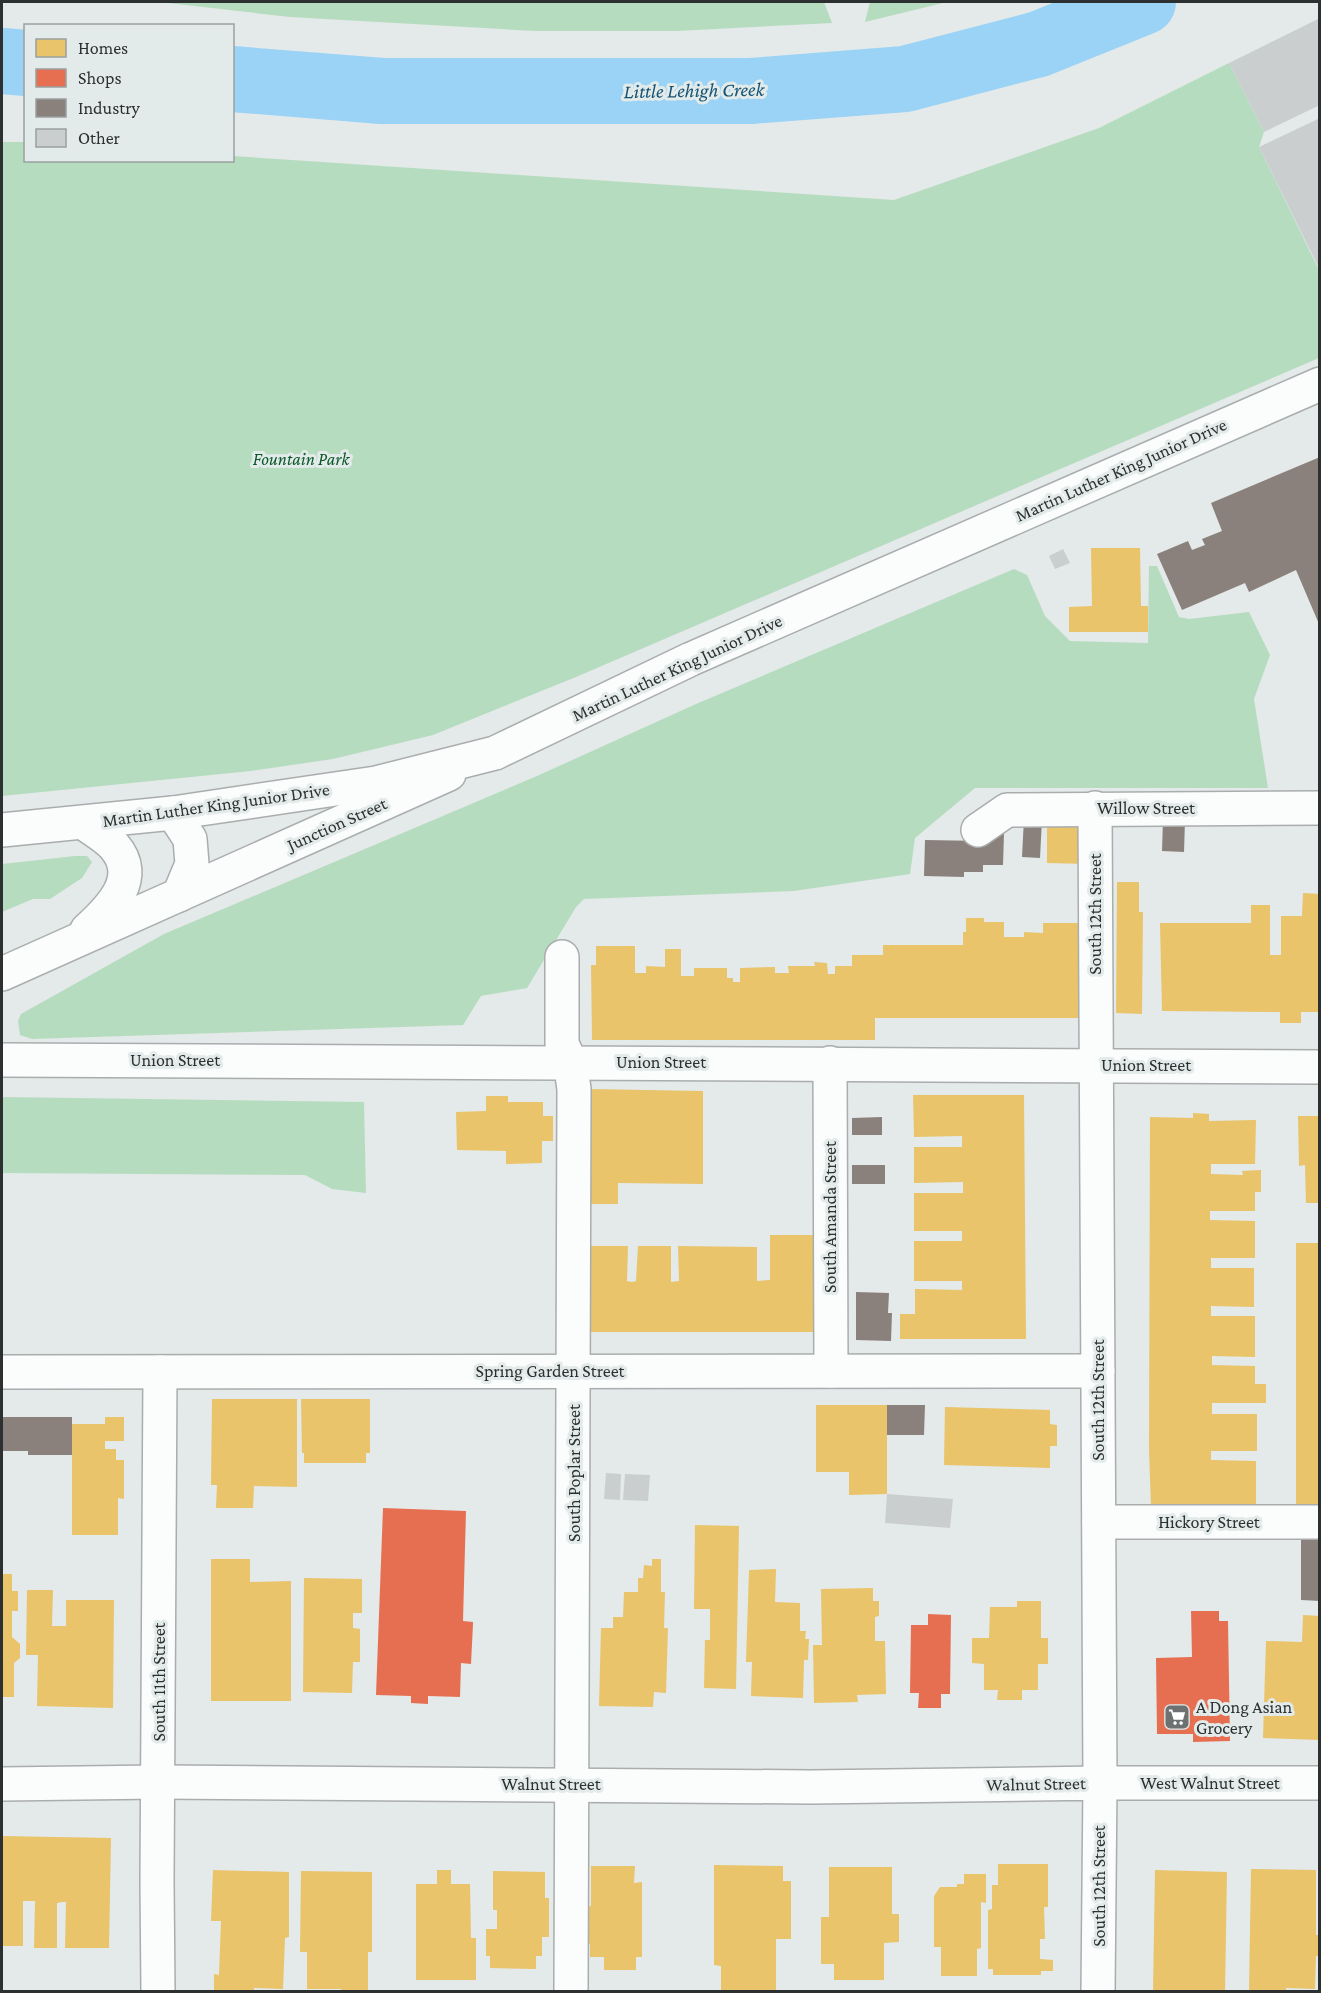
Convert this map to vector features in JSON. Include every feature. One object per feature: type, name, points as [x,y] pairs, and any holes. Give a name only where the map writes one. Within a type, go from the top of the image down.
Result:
[{"type":"street","name":"Martin Luther King Junior Drive","points":[[2,830],[173,813],[376,783],[495,753],[691,659],[1320,384]]},
{"type":"street","name":"Junction Street","points":[[2,974],[495,753]]},
{"type":"street","name":"South 12th Street","points":[[1095,808],[1100,1784],[1098,1992]]},
{"type":"street","name":"Willow Street","points":[[978,830],[1007,810],[1320,808]]},
{"type":"street","points":[[173,813],[190,839],[192,864],[179,895]]},
{"type":"street","name":"Junction Street","points":[[74,941],[108,911],[122,891],[125,866],[115,847],[84,823]]},
{"type":"street","name":"South Poplar Street","points":[[562,957],[562,1044],[570,1061],[574,1089],[572,1992]]},
{"type":"street","name":"Union Street","points":[[2,1060],[570,1061],[1320,1067]]},
{"type":"street","name":"South Amanda Street","points":[[830,1063],[831,1371]]},
{"type":"street","name":"Spring Garden Street","points":[[2,1372],[1098,1371]]},
{"type":"street","name":"South 11th Street","points":[[158,1992],[160,1372]]},
{"type":"street","name":"Hickory Street","points":[[1099,1522],[1320,1522]]},
{"type":"street","name":"Walnut Street","points":[[2,1784],[159,1782],[823,1787],[1100,1784]]},
{"type":"street","name":"West Walnut Street","points":[[1100,1784],[1320,1783]]},
{"type":"green space","points":[[159,2],[824,2],[832,23],[677,31],[535,31],[290,17]]},
{"type":"green space","points":[[870,2],[947,2],[865,22]]},
{"type":"green space","name":"Fountain Park","points":[[1229,63],[1264,132],[1259,147],[1319,270],[1319,358],[576,677],[433,735],[333,759],[251,771],[2,796],[2,142],[24,142],[24,162],[234,162],[234,156],[894,200],[1099,128]]},
{"type":"green space","points":[[1149,566],[1157,566],[1179,617],[1189,619],[1249,612],[1270,655],[1254,699],[1268,788],[975,788],[915,838],[910,874],[794,891],[584,899],[576,907],[527,988],[481,996],[463,1025],[32,1039],[20,1035],[18,1021],[21,1014],[164,934],[537,776],[696,704],[1014,569],[1027,575],[1045,616],[1070,641],[1148,643]]},
{"type":"green space","points":[[87,856],[92,862],[82,878],[50,899],[33,899],[2,912],[2,864]]},
{"type":"green space","points":[[2,1097],[364,1102],[366,1193],[332,1189],[305,1175],[2,1173]]},
{"type":"building: Homes","points":[[1091,548],[1140,548],[1141,606],[1148,606],[1148,632],[1069,632],[1069,607],[1092,606]]},
{"type":"building: Homes","points":[[1047,818],[1087,818],[1087,864],[1047,863]]},
{"type":"building: Homes","points":[[1117,882],[1139,882],[1139,912],[1143,912],[1142,1014],[1116,1013]]},
{"type":"building: Homes","points":[[1303,893],[1320,894],[1320,1012],[1301,1012],[1301,1023],[1280,1023],[1280,1012],[1162,1011],[1160,923],[1251,923],[1251,905],[1270,905],[1270,955],[1281,955],[1281,916],[1302,916]]},
{"type":"building: Homes","points":[[966,918],[984,918],[984,922],[1004,922],[1004,937],[1024,937],[1024,932],[1043,933],[1043,923],[1083,923],[1083,1018],[875,1018],[875,1040],[592,1040],[591,965],[596,965],[596,946],[635,946],[635,973],[646,973],[646,966],[665,967],[665,949],[681,949],[681,976],[694,976],[694,968],[727,968],[727,978],[733,978],[733,982],[740,982],[740,968],[775,967],[775,973],[789,973],[788,966],[815,966],[814,962],[827,963],[828,974],[835,974],[835,966],[852,966],[852,955],[883,955],[883,945],[963,945]]},
{"type":"building: Homes","points":[[589,1089],[703,1091],[703,1184],[618,1183],[618,1204],[587,1204]]},
{"type":"building: Homes","points":[[913,1095],[1024,1095],[1026,1339],[900,1339],[900,1314],[915,1314],[915,1289],[962,1290],[962,1281],[914,1281],[914,1241],[962,1241],[962,1231],[914,1231],[914,1193],[963,1193],[963,1182],[914,1183],[914,1147],[962,1147],[962,1136],[914,1137]]},
{"type":"building: Homes","points":[[486,1096],[508,1096],[508,1102],[543,1102],[543,1116],[553,1116],[553,1141],[542,1141],[542,1163],[506,1164],[506,1151],[457,1150],[456,1112],[486,1111]]},
{"type":"building: Homes","points":[[1193,1113],[1209,1114],[1209,1121],[1256,1120],[1255,1164],[1211,1164],[1211,1174],[1243,1175],[1242,1171],[1261,1170],[1261,1192],[1255,1192],[1255,1211],[1210,1211],[1210,1220],[1255,1221],[1255,1258],[1211,1258],[1211,1268],[1254,1268],[1254,1307],[1211,1306],[1211,1316],[1255,1316],[1255,1357],[1212,1356],[1212,1365],[1255,1366],[1255,1384],[1266,1384],[1266,1403],[1212,1403],[1212,1414],[1257,1414],[1257,1451],[1211,1451],[1211,1460],[1256,1461],[1256,1507],[1151,1507],[1149,1451],[1150,1117],[1193,1118]]},
{"type":"building: Homes","points":[[1298,1116],[1320,1116],[1320,1203],[1306,1203],[1305,1165],[1299,1166]]},
{"type":"building: Homes","points":[[770,1235],[820,1235],[820,1332],[589,1332],[589,1246],[628,1246],[627,1281],[632,1282],[636,1281],[638,1246],[671,1246],[671,1282],[679,1281],[678,1246],[757,1247],[757,1281],[770,1280]]},
{"type":"building: Homes","points":[[1296,1243],[1320,1243],[1320,1507],[1296,1507]]},
{"type":"building: Homes","points":[[212,1399],[297,1399],[297,1487],[254,1486],[253,1508],[216,1508],[217,1485],[211,1485]]},
{"type":"building: Homes","points":[[301,1399],[370,1399],[370,1453],[366,1453],[366,1463],[304,1463]]},
{"type":"building: Homes","points":[[816,1405],[887,1405],[887,1494],[849,1495],[849,1472],[816,1472]]},
{"type":"building: Homes","points":[[945,1407],[1050,1410],[1050,1424],[1057,1425],[1057,1446],[1050,1446],[1050,1468],[944,1465]]},
{"type":"building: Homes","points":[[105,1417],[124,1417],[124,1441],[105,1441],[105,1449],[116,1449],[116,1460],[124,1460],[124,1499],[118,1498],[118,1535],[72,1535],[72,1424],[105,1424]]},
{"type":"building: Homes","points":[[695,1525],[739,1526],[736,1689],[704,1688],[705,1640],[710,1640],[710,1609],[694,1609]]},
{"type":"building: Homes","points":[[211,1559],[250,1559],[250,1582],[291,1581],[291,1701],[211,1701]]},
{"type":"building: Homes","points":[[652,1559],[661,1559],[661,1592],[665,1592],[664,1628],[668,1628],[666,1693],[654,1692],[653,1707],[599,1706],[601,1628],[613,1628],[613,1617],[623,1617],[624,1592],[638,1592],[638,1578],[643,1578],[644,1565],[652,1566]]},
{"type":"building: Homes","points":[[776,1569],[775,1602],[800,1603],[800,1631],[806,1631],[805,1639],[809,1639],[808,1660],[804,1660],[803,1698],[751,1696],[752,1662],[746,1662],[749,1570]]},
{"type":"building: Homes","points":[[2,1574],[12,1574],[12,1591],[18,1591],[18,1611],[12,1611],[12,1637],[20,1644],[20,1658],[14,1663],[14,1697],[2,1697]]},
{"type":"building: Homes","points":[[304,1578],[362,1579],[362,1613],[353,1613],[353,1628],[360,1629],[360,1662],[353,1662],[352,1693],[303,1692]]},
{"type":"building: Homes","points":[[873,1588],[873,1601],[879,1601],[879,1616],[875,1617],[875,1641],[885,1641],[886,1694],[857,1695],[858,1702],[814,1703],[813,1645],[822,1645],[821,1589]]},
{"type":"building: Homes","points":[[27,1590],[53,1590],[52,1626],[66,1626],[66,1600],[114,1600],[113,1708],[37,1706],[38,1655],[26,1655]]},
{"type":"building: Homes","points":[[1017,1601],[1041,1601],[1041,1638],[1048,1638],[1048,1664],[1038,1664],[1038,1690],[1022,1690],[1022,1700],[997,1700],[998,1690],[984,1690],[984,1664],[972,1663],[972,1638],[989,1638],[990,1607],[1017,1607]]},
{"type":"building: Homes","points":[[1303,1615],[1320,1616],[1320,1740],[1263,1738],[1266,1641],[1302,1642]]},
{"type":"building: Homes","points":[[2,1836],[111,1838],[109,1948],[65,1948],[66,1902],[62,1902],[57,1903],[57,1948],[34,1948],[35,1901],[23,1901],[23,1946],[2,1946]]},
{"type":"building: Homes","points":[[998,1864],[1048,1864],[1048,1907],[1044,1907],[1045,1939],[1040,1939],[1040,1959],[1053,1960],[1053,1971],[1041,1971],[1041,1975],[993,1975],[993,1969],[988,1969],[988,1910],[992,1909],[992,1885],[998,1885]]},
{"type":"building: Homes","points":[[714,1865],[783,1866],[783,1881],[791,1881],[791,1939],[776,1939],[776,1992],[721,1992],[721,1966],[714,1965]]},
{"type":"building: Homes","points":[[591,1866],[635,1866],[634,1883],[642,1882],[642,1957],[636,1957],[636,1970],[604,1970],[604,1957],[590,1957],[590,1944],[585,1945],[585,1906],[591,1906]]},
{"type":"building: Homes","points":[[829,1867],[892,1867],[892,1914],[899,1914],[899,1942],[884,1943],[884,1980],[834,1980],[834,1964],[821,1964],[821,1917],[829,1917]]},
{"type":"building: Homes","points":[[1251,1869],[1316,1870],[1316,1935],[1320,1935],[1320,1956],[1316,1956],[1315,1989],[1286,1988],[1286,1992],[1249,1992]]},
{"type":"building: Homes","points":[[213,1870],[289,1872],[289,1937],[285,1938],[283,1989],[254,1988],[254,1992],[214,1992],[214,1974],[219,1975],[221,1921],[211,1921]]},
{"type":"building: Homes","points":[[437,1870],[451,1870],[451,1884],[470,1884],[471,1938],[476,1938],[476,1980],[416,1980],[416,1884],[437,1884]]},
{"type":"building: Homes","points":[[1155,1870],[1227,1872],[1225,1992],[1153,1992]]},
{"type":"building: Homes","points":[[301,1871],[372,1872],[372,1952],[368,1952],[368,1990],[341,1992],[341,1989],[307,1989],[307,1952],[300,1952]]},
{"type":"building: Homes","points":[[493,1871],[545,1872],[545,1898],[549,1898],[549,1937],[542,1937],[542,1956],[536,1956],[536,1969],[490,1968],[490,1956],[486,1956],[486,1929],[497,1929],[497,1910],[493,1910]]},
{"type":"building: Homes","points":[[964,1874],[986,1874],[986,1903],[981,1902],[981,1948],[977,1949],[977,1976],[941,1976],[941,1947],[934,1947],[934,1896],[940,1887],[957,1887],[957,1884],[964,1884]]},
{"type":"building: Shops","points":[[383,1508],[466,1511],[463,1621],[473,1622],[473,1624],[471,1664],[461,1663],[460,1697],[428,1696],[428,1704],[411,1703],[411,1696],[376,1695]]},
{"type":"building: Shops","points":[[1191,1611],[1219,1611],[1219,1621],[1228,1621],[1230,1741],[1193,1742],[1193,1734],[1157,1734],[1156,1658],[1192,1657]]},
{"type":"building: Shops","points":[[928,1614],[951,1615],[950,1694],[941,1694],[941,1708],[918,1708],[919,1693],[910,1693],[911,1625],[928,1625]]},
{"type":"building: Industry","points":[[1320,457],[1319,624],[1296,570],[1249,592],[1245,583],[1182,610],[1157,554],[1188,541],[1192,550],[1205,545],[1202,539],[1222,531],[1211,503]]},
{"type":"building: Industry","points":[[1024,818],[1042,819],[1040,858],[1022,857]]},
{"type":"building: Industry","points":[[1163,819],[1185,820],[1184,852],[1162,851]]},
{"type":"building: Industry","points":[[983,833],[1004,833],[1003,865],[983,865],[983,872],[964,872],[964,877],[924,876],[925,840],[983,841]]},
{"type":"building: Industry","points":[[882,1117],[882,1135],[852,1135],[852,1118]]},
{"type":"building: Industry","points":[[852,1165],[885,1165],[885,1184],[852,1184]]},
{"type":"building: Industry","points":[[856,1292],[889,1293],[888,1313],[892,1313],[891,1341],[856,1340]]},
{"type":"building: Industry","points":[[887,1405],[925,1405],[924,1435],[887,1435]]},
{"type":"building: Industry","points":[[2,1417],[72,1417],[72,1455],[28,1455],[28,1451],[2,1451]]},
{"type":"building: Industry","points":[[1301,1539],[1320,1539],[1320,1601],[1301,1600]]},
{"type":"building: Other","points":[[1320,18],[1320,105],[1264,132],[1229,63]]},
{"type":"building: Other","points":[[1320,118],[1320,270],[1259,147]]},
{"type":"building: Other","points":[[1063,549],[1070,563],[1055,569],[1049,556]]},
{"type":"building: Other","points":[[606,1473],[621,1474],[620,1500],[604,1499]]},
{"type":"building: Other","points":[[625,1474],[650,1475],[648,1501],[623,1500]]},
{"type":"building: Other","points":[[887,1494],[953,1499],[950,1528],[885,1523]]},
{"type":"waterway","name":"Little Lehigh Creek","points":[[234,79],[382,91],[751,91],[905,79],[1039,44],[1143,2]]},
{"type":"waterway","name":"Little Lehigh Creek","points":[[2,61],[24,63]]},
{"type":"place","name":"A Dong Asian Grocery","points":[[1177,1717]]}]
